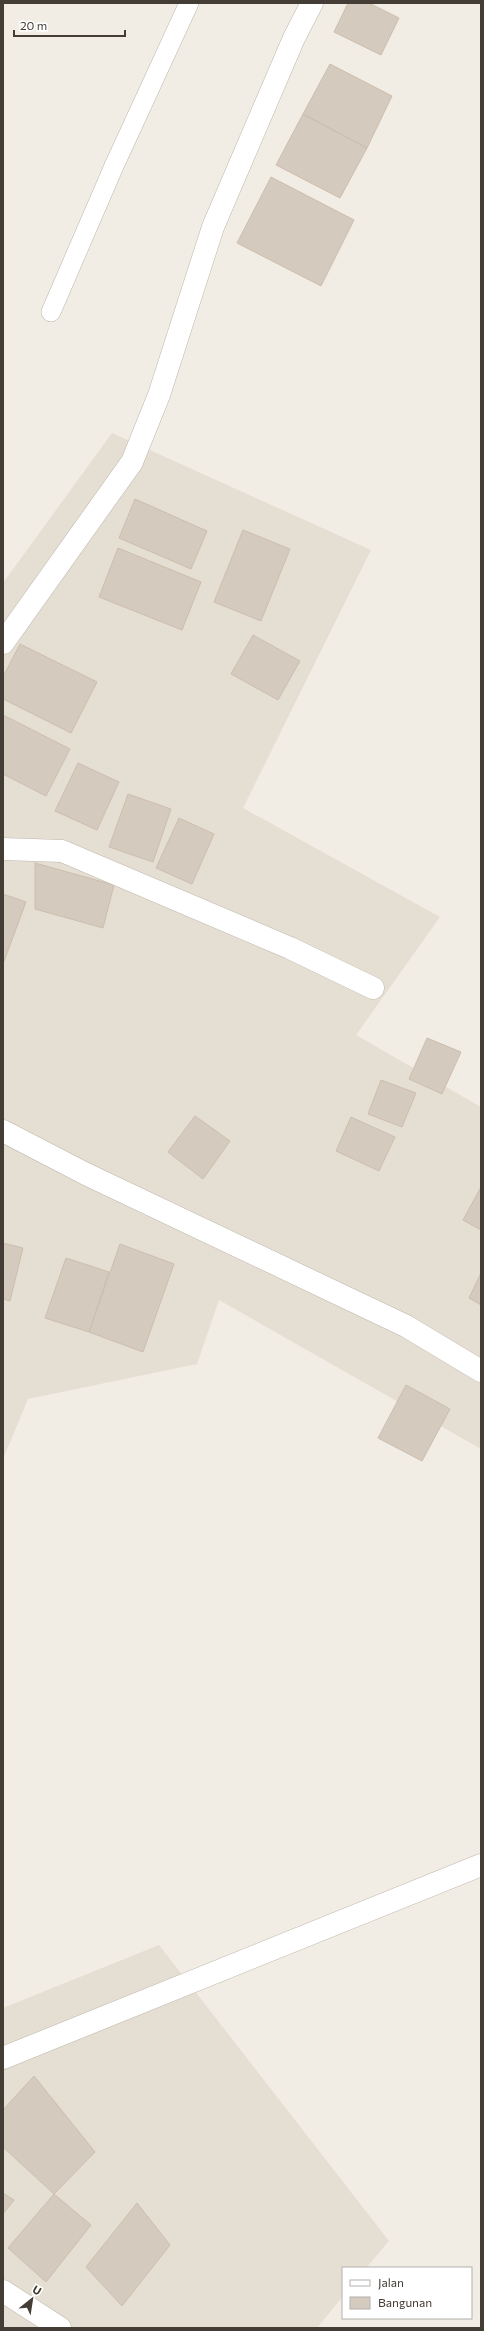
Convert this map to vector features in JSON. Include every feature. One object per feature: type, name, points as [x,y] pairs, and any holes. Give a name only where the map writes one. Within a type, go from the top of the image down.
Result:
[{"type":"street","points":[[3,643],[132,462],[159,395],[213,227],[294,38],[312,3]]},
{"type":"street","points":[[3,849],[62,851],[290,948],[372,988]]},
{"type":"street","points":[[3,1131],[86,1174],[406,1326],[481,1370]]},
{"type":"street","points":[[3,2058],[481,1865]]},
{"type":"street","points":[[3,2291],[60,2328]]},
{"type":"lane","points":[[51,312],[114,166],[189,3]]},
{"type":"shaded area","points":[[112,433],[371,550],[243,808],[440,917],[356,1035],[481,1107],[481,1449],[219,1300],[197,1364],[28,1399],[3,1459],[3,583]]},
{"type":"shaded area","points":[[159,1945],[389,2241],[367,2267],[342,2267],[342,2297],[317,2328],[3,2328],[3,2008]]},
{"type":"building","points":[[348,3],[369,3],[399,18],[381,55],[334,32]]},
{"type":"building","points":[[330,64],[392,96],[367,148],[303,114]]},
{"type":"building","points":[[303,114],[367,148],[340,198],[276,165]]},
{"type":"building","points":[[271,177],[354,220],[321,286],[237,243]]},
{"type":"building","points":[[135,499],[207,531],[191,569],[119,538]]},
{"type":"building","points":[[243,530],[290,549],[261,621],[214,602]]},
{"type":"building","points":[[118,548],[201,582],[182,630],[99,597]]},
{"type":"building","points":[[253,635],[300,661],[278,700],[231,674]]},
{"type":"building","points":[[20,644],[97,682],[71,733],[3,699],[3,677]]},
{"type":"building","points":[[3,715],[70,749],[46,796],[3,774]]},
{"type":"building","points":[[78,763],[119,782],[97,830],[55,811]]},
{"type":"building","points":[[128,794],[171,809],[153,862],[109,847]]},
{"type":"building","points":[[179,818],[214,834],[192,884],[156,868]]},
{"type":"building","points":[[35,863],[114,885],[103,928],[35,909]]},
{"type":"building","points":[[3,894],[26,902],[3,964]]},
{"type":"building","points":[[427,1038],[461,1052],[442,1094],[409,1079]]},
{"type":"building","points":[[381,1080],[416,1093],[402,1127],[368,1114]]},
{"type":"building","points":[[195,1116],[230,1141],[203,1179],[168,1152]]},
{"type":"building","points":[[351,1117],[395,1137],[379,1171],[336,1151]]},
{"type":"building","points":[[481,1187],[481,1230],[463,1220]]},
{"type":"building","points":[[3,1243],[23,1248],[10,1301],[3,1299]]},
{"type":"building","points":[[120,1244],[174,1264],[143,1352],[89,1332]]},
{"type":"building","points":[[66,1258],[109,1272],[89,1332],[45,1318]]},
{"type":"building","points":[[481,1273],[481,1305],[469,1298]]},
{"type":"building","points":[[406,1385],[450,1409],[422,1461],[378,1438]]},
{"type":"building","points":[[34,2076],[95,2152],[54,2194],[3,2147],[3,2110]]},
{"type":"building","points":[[3,2193],[14,2200],[3,2214]]},
{"type":"building","points":[[54,2194],[91,2225],[46,2282],[8,2248]]},
{"type":"building","points":[[137,2203],[170,2245],[122,2306],[86,2267]]}]
